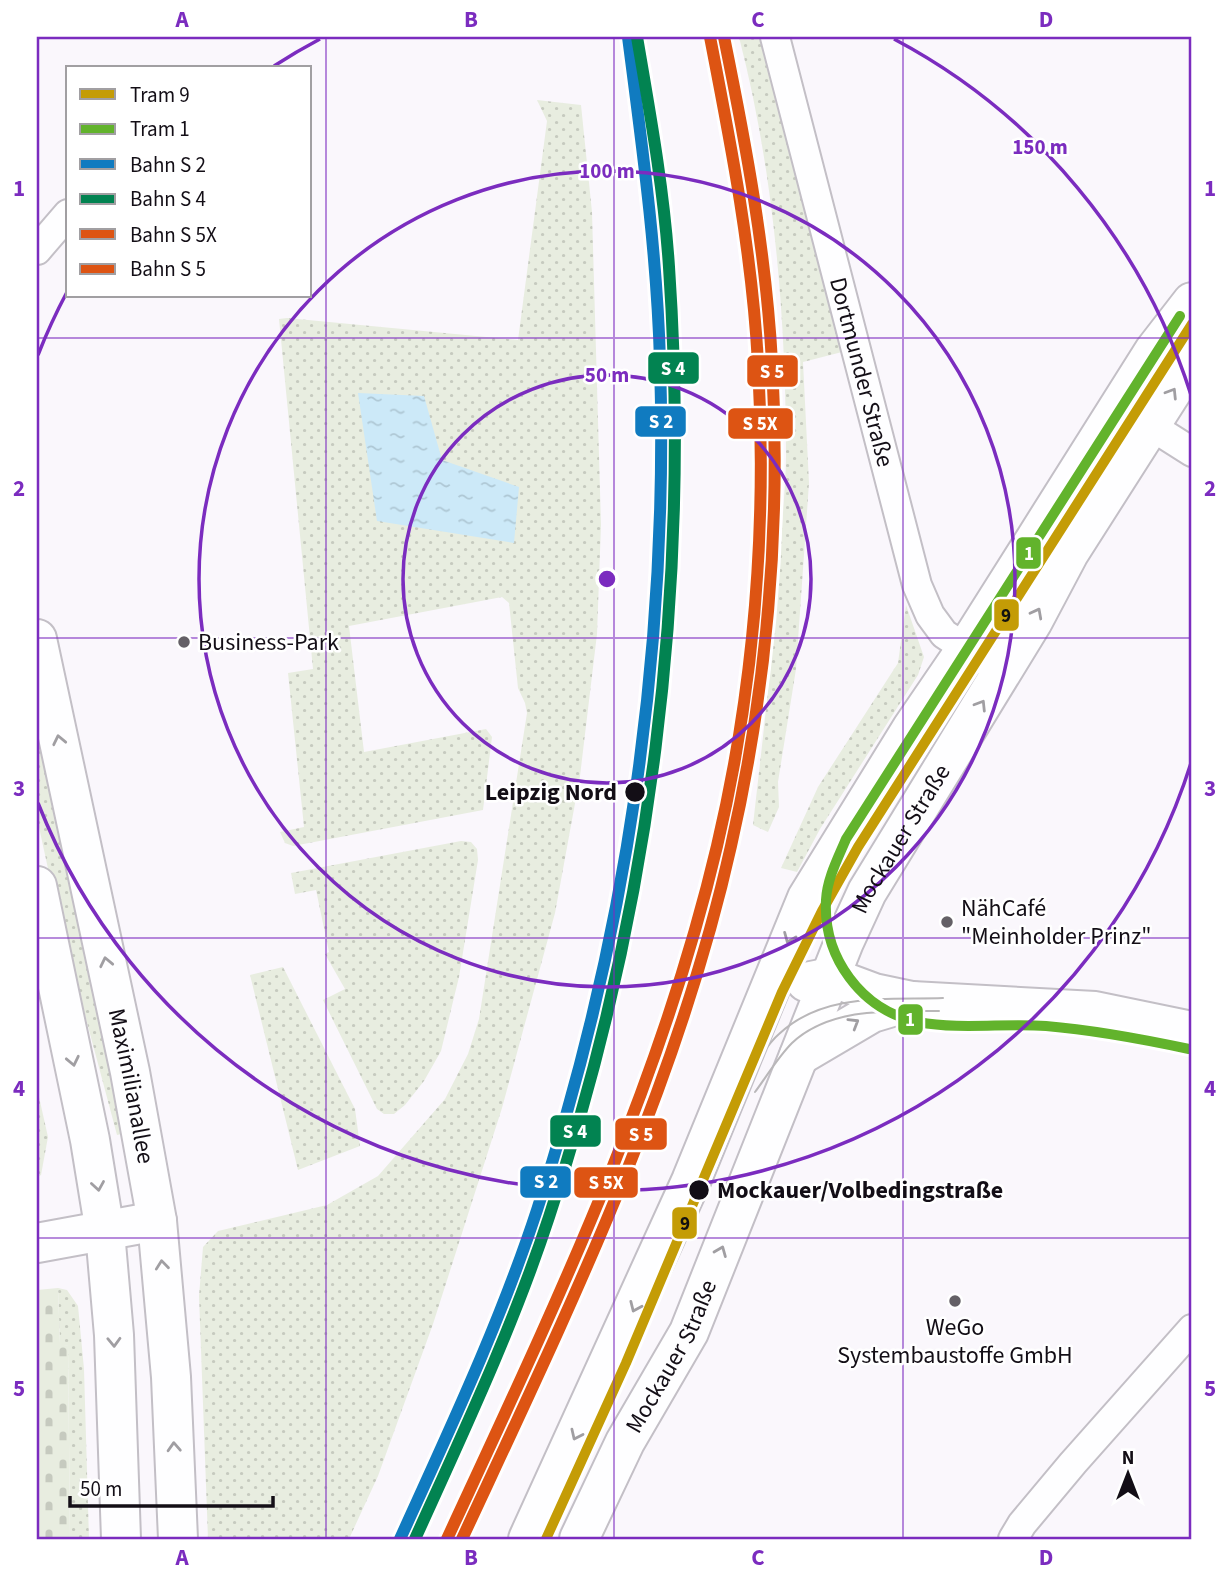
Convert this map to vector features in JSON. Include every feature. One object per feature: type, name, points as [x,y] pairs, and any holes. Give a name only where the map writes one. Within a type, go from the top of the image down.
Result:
[{"type":"main road","name":"Mockauer Straße","points":[[528,1539],[691,1181],[797,918],[905,740],[966,649],[1154,351],[1192,302]]},
{"type":"main road","name":"Mockauer Straße","points":[[579,1539],[625,1442],[689,1332],[844,942],[867,892],[1002,672],[1069,553],[1192,360]]},
{"type":"main road","name":"Maximilianallee","points":[[37,639],[130,1072],[157,1222],[171,1377],[178,1539]]},
{"type":"main road","points":[[819,878],[831,977]]},
{"type":"main road","name":"Maximilianallee","points":[[37,886],[90,1140],[105,1232],[114,1323],[121,1539]]},
{"type":"main road","points":[[762,1006],[799,984],[831,977],[874,993],[912,1000],[1095,1012],[1192,1031]]},
{"type":"main road","points":[[799,1056],[872,1013],[912,1000]]},
{"type":"main road","points":[[37,1243],[157,1222]]},
{"type":"street","name":"Dortmunder Straße","points":[[775,37],[917,584],[930,615],[944,634],[1002,672]]},
{"type":"street","points":[[37,250],[66,216]]},
{"type":"street","points":[[1151,426],[1192,452]]},
{"type":"street","points":[[1013,1539],[1022,1524],[1073,1463],[1192,1329]]},
{"type":"green space","points":[[739,37],[761,37],[842,352],[803,362],[809,483],[796,669],[778,782],[779,807],[768,832],[753,825],[773,641],[785,484],[784,351],[769,192]]},
{"type":"green space","points":[[537,100],[581,105],[592,212],[601,525],[597,634],[580,776],[555,913],[502,1108],[433,1324],[378,1476],[349,1539],[208,1539],[199,1296],[203,1247],[218,1231],[327,1205],[378,1176],[445,1099],[468,1054],[479,1019],[527,713],[518,688],[509,603],[502,597],[349,626],[364,752],[486,729],[492,737],[483,810],[293,846],[285,843],[280,832],[304,827],[288,673],[313,669],[279,319],[518,340],[547,121]]},
{"type":"green space","points":[[906,605],[924,657],[918,675],[820,829],[797,872],[781,868],[818,787],[898,663]]},
{"type":"green space","points":[[37,717],[126,1133],[117,1135],[57,910],[37,818]]},
{"type":"green space","points":[[461,841],[471,842],[477,849],[478,860],[459,977],[441,1051],[424,1081],[405,1105],[394,1114],[384,1114],[377,1109],[323,1000],[345,989],[325,954],[329,952],[316,890],[295,894],[291,873]]},
{"type":"green space","points":[[283,967],[355,1109],[360,1146],[298,1170],[250,975]]},
{"type":"green space","points":[[37,1088],[48,1137],[41,1175],[37,1177]]},
{"type":"green space","points":[[58,1288],[67,1290],[78,1306],[84,1369],[89,1539],[70,1539],[68,1346],[60,1345]]},
{"type":"green space","points":[[58,1288],[60,1344],[68,1346],[70,1539],[37,1539],[37,1290]]},
{"type":"water","points":[[358,393],[424,396],[442,460],[519,487],[514,543],[377,521]]},
{"type":"tram line","name":"1","points":[[1180,316],[846,839],[831,876],[826,900],[831,941],[850,978],[879,1006],[898,1016],[918,1022],[950,1026],[1030,1025],[1064,1028],[1189,1049]]},
{"type":"tram line","name":"9","points":[[546,1539],[626,1363],[782,992],[822,911],[858,847],[1192,324]]},
{"type":"tram line","points":[[747,1077],[774,1038],[797,1020],[816,1011],[857,1001],[943,998]]},
{"type":"tram line","points":[[755,1092],[792,1043],[807,1031],[824,1023],[843,1017],[881,1012],[939,1011]]},
{"type":"transit line","points":[[400,1539],[490,1335],[537,1210],[568,1107],[595,1002],[618,897],[636,791],[649,684],[657,577],[661,469],[660,361],[652,240],[628,37]]},
{"type":"transit line","points":[[415,1539],[520,1299],[549,1217],[584,1102],[614,985],[638,867],[656,748],[668,628],[674,508],[674,388],[664,209],[637,37]]},
{"type":"transit line","points":[[447,1539],[563,1285],[634,1112],[693,936],[730,787],[749,667],[755,606],[761,484],[760,424],[755,322],[746,240],[710,37]]},
{"type":"transit line","points":[[462,1539],[579,1285],[650,1113],[708,936],[731,846],[754,726],[772,545],[772,362],[760,239],[724,37]]},
{"type":"place","name":"Business-Park","points":[[184,642]]},
{"type":"place","name":"Leipzig Nord","points":[[635,792]]},
{"type":"place","name":"NähCafé \"Meinholder Prinz\"","points":[[947,922]]},
{"type":"place","name":"Mockauer/Volbedingstraße","points":[[699,1190]]},
{"type":"place","name":"WeGo Systembaustoffe GmbH","points":[[955,1301]]}]
